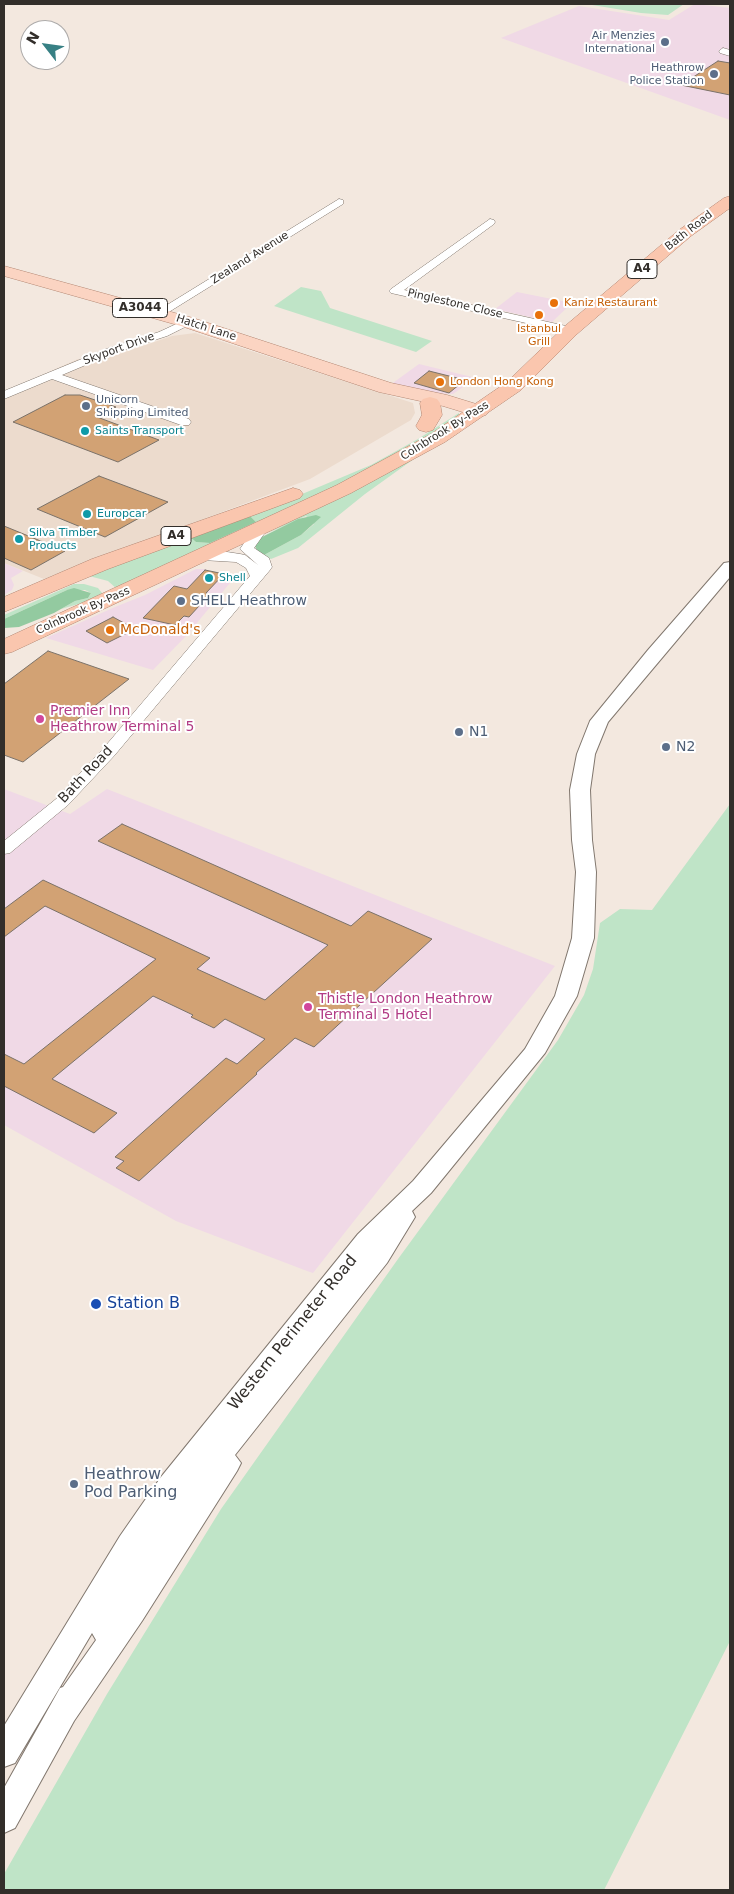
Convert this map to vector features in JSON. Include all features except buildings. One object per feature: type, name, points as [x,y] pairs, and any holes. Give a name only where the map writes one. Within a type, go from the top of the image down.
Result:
[{"type":"highway","name":"Bath Road","points":[[564,335],[684,233],[730,201]]},
{"type":"highway","name":"Colnbrook By-Pass","points":[[4,605],[109,560],[317,485],[348,471],[426,426],[466,410],[522,379],[564,335]]},
{"type":"highway","points":[[426,426],[432,415],[430,403]]},
{"type":"highway","name":"Colnbrook By-Pass","points":[[4,647],[14,639],[112,597],[344,489],[414,452],[466,410]]},
{"type":"highway","points":[[53,583],[77,580],[92,581],[107,588],[112,597]]},
{"type":"main road","name":"Hatch Lane","points":[[4,271],[187,322],[430,403],[466,410]]},
{"type":"main road","name":"Hatch Lane","points":[[406,394],[466,410]]},
{"type":"street","name":"Zealand Avenue","points":[[160,314],[339,202]]},
{"type":"street","name":"Pinglestone Close","points":[[490,222],[395,291],[564,335]]},
{"type":"street","name":"Skyport Drive","points":[[4,395],[110,351],[163,334],[187,322]]},
{"type":"street","name":"Skyport Drive","points":[[51,375],[185,422]]},
{"type":"street","name":"Bath Road","points":[[4,849],[62,802],[83,780],[265,567],[265,562],[249,551],[248,547],[262,527]]},
{"type":"street","points":[[202,556],[240,558],[251,565],[256,577]]},
{"type":"street","name":"Western Perimeter Road","points":[[4,1753],[42,1687],[116,1570],[142,1525],[171,1485],[367,1240],[422,1187],[534,1053],[566,996],[583,938],[586,872],[582,840],[580,790],[586,754],[599,721],[654,654],[730,567]]},
{"type":"street","name":"Western Perimeter Road","points":[[116,1570],[200,1478],[274,1388],[378,1256],[422,1187]]},
{"type":"street","name":"Western Perimeter Road","points":[[64,1711],[132,1612],[274,1388]]},
{"type":"street","name":"Western Perimeter Road","points":[[4,1818],[64,1711],[141,1564],[171,1485]]},
{"type":"shaded area","points":[[695,4],[730,8],[730,120],[501,38],[579,6],[669,20]]},
{"type":"shaded area","points":[[517,292],[572,303],[552,322],[495,309]]},
{"type":"shaded area","points":[[195,333],[413,403],[415,413],[411,420],[310,479],[44,579],[4,563],[4,392],[78,359],[90,364],[172,336]]},
{"type":"shaded area","points":[[419,364],[476,378],[453,394],[424,393],[390,385]]},
{"type":"shaded area","points":[[4,563],[23,571],[11,578],[14,585],[12,590],[4,595]]},
{"type":"shaded area","points":[[196,569],[203,569],[234,578],[187,635],[153,670],[46,638],[145,595]]},
{"type":"shaded area","points":[[4,789],[70,814],[107,789],[555,966],[313,1273],[176,1221],[4,1125]]},
{"type":"green space","points":[[586,4],[684,4],[668,15],[641,13]]},
{"type":"green space","points":[[301,287],[321,291],[330,308],[432,341],[416,352],[274,306]]},
{"type":"green space","points":[[459,413],[459,417],[380,465],[117,589],[108,581],[89,576],[189,536],[196,542],[210,543],[256,522],[250,516],[371,465],[418,439]]},
{"type":"green space","points":[[425,451],[365,494],[298,548],[271,559],[264,555],[301,535],[314,524],[306,516],[266,534]]},
{"type":"green space","points":[[316,515],[321,517],[301,535],[264,555],[257,551],[255,546],[262,537],[298,519]]},
{"type":"green space","points":[[250,516],[256,522],[210,543],[196,542],[189,536]]},
{"type":"green space","points":[[74,584],[84,584],[98,588],[102,593],[89,601],[61,609],[75,601],[88,598],[91,593],[85,590],[67,590],[4,619],[4,615]]},
{"type":"green space","points":[[74,588],[91,593],[88,598],[75,601],[54,613],[19,627],[4,628],[4,619]]},
{"type":"green space","points":[[730,804],[730,1641],[604,1890],[4,1890],[4,1874],[107,1694],[221,1509],[398,1259],[558,1040],[584,995],[593,969],[600,923],[620,909],[652,910]]},
{"type":"place","name":"Air Menzies International","points":[[665,42]]},
{"type":"place","name":"Heathrow Police Station","points":[[714,74]]},
{"type":"place","name":"Kaniz Restaurant","points":[[554,303]]},
{"type":"place","name":"Istanbul Grill","points":[[539,315]]},
{"type":"place","name":"London Hong Kong","points":[[440,382]]},
{"type":"place","name":"Unicorn Shipping Limited","points":[[86,406]]},
{"type":"place","name":"Saints Transport","points":[[85,431]]},
{"type":"place","name":"Europcar","points":[[87,514]]},
{"type":"place","name":"Silva Timber Products","points":[[19,539]]},
{"type":"place","name":"Shell","points":[[209,578]]},
{"type":"place","name":"SHELL Heathrow","points":[[181,601]]},
{"type":"place","name":"McDonald's","points":[[110,630]]},
{"type":"place","name":"Premier Inn Heathrow Terminal 5","points":[[40,719]]},
{"type":"place","name":"N1","points":[[459,732]]},
{"type":"place","name":"N2","points":[[666,747]]},
{"type":"place","name":"Thistle London Heathrow Terminal 5 Hotel","points":[[308,1007]]},
{"type":"place","name":"Station B","points":[[96,1304]]},
{"type":"place","name":"Heathrow Pod Parking","points":[[74,1484]]}]
